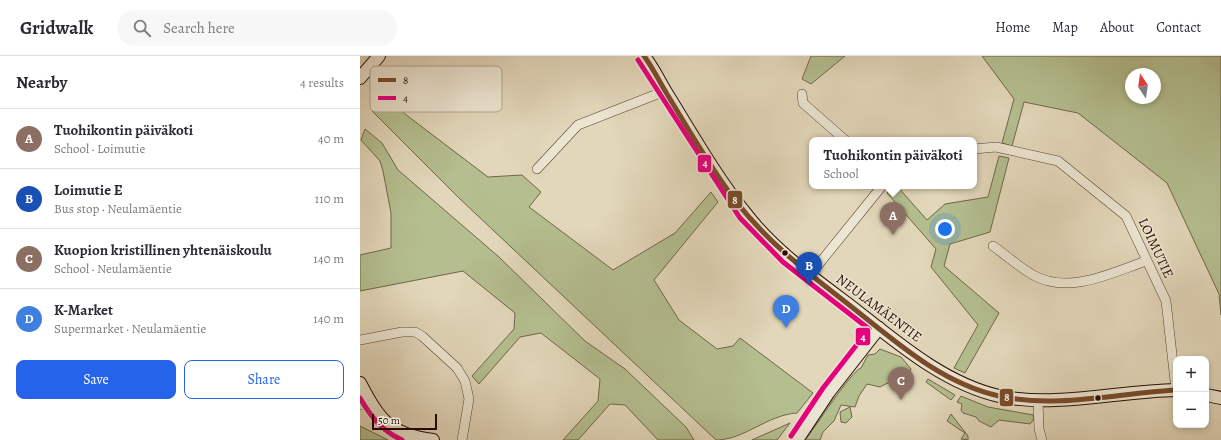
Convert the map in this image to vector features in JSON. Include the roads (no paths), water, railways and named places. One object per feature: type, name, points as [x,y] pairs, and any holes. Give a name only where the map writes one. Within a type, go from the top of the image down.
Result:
[{"type":"street","points":[[370,66],[379,56]]},
{"type":"street","name":"NEULAMÄENTIE","points":[[644,56],[745,214],[768,238],[810,275],[928,364],[960,382],[998,396],[1038,401],[1173,390]]},
{"type":"street","points":[[360,78],[370,66]]},
{"type":"street","points":[[537,169],[578,125],[666,91]]},
{"type":"street","points":[[803,98],[842,137]]},
{"type":"street","name":"LOIMUTIE","points":[[977,149],[996,148],[1058,162],[1126,216],[1166,301],[1173,363]]},
{"type":"street","points":[[810,275],[880,189]]},
{"type":"street","points":[[993,246],[1033,275],[1060,284],[1080,283],[1146,261]]},
{"type":"street","points":[[797,440],[829,392],[879,328]]},
{"type":"street","points":[[360,340],[402,332],[415,332],[422,336],[457,368],[465,381],[469,399],[462,440]]},
{"type":"street","points":[[360,382],[365,404],[398,432],[434,440]]},
{"type":"street","points":[[1209,396],[1221,398]]},
{"type":"street","points":[[1038,401],[1039,429],[1042,440]]},
{"type":"place","name":"Tuohikontin päiväkoti","points":[[893,235]]},
{"type":"place","name":"Loimutie E","points":[[809,285]]},
{"type":"place","name":"K-Market","points":[[786,328]]},
{"type":"place","name":"Kuopion kristillinen yhtenäiskoulu","points":[[901,400]]}]
